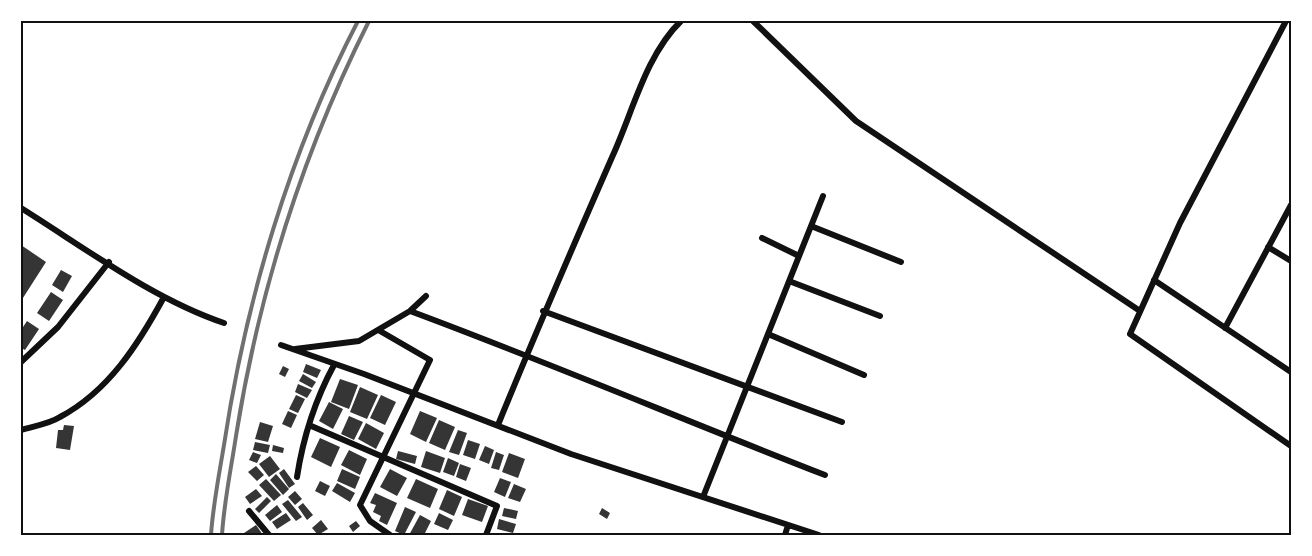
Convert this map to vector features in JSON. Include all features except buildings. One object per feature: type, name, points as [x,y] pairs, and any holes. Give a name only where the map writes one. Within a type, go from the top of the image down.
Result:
[{"type":"street","points":[[498,425],[543,311],[644,81],[669,33],[681,21]]},
{"type":"street","points":[[753,21],[856,121],[1140,311]]},
{"type":"street","points":[[1286,21],[1180,223],[1130,334],[1291,446]]},
{"type":"street","points":[[703,497],[823,196]]},
{"type":"street","points":[[1225,328],[1291,205]]},
{"type":"street","points":[[21,208],[164,297],[195,313],[224,323]]},
{"type":"street","points":[[811,226],[901,262]]},
{"type":"street","points":[[762,238],[799,256]]},
{"type":"street","points":[[1268,247],[1291,261]]},
{"type":"street","points":[[21,362],[58,327],[109,262]]},
{"type":"street","points":[[789,280],[880,316]]},
{"type":"street","points":[[1154,280],[1291,372]]},
{"type":"street","points":[[291,350],[359,341],[380,331],[410,311],[426,296]]},
{"type":"street","points":[[21,430],[60,418],[101,389],[144,334],[164,297]]},
{"type":"street","points":[[410,311],[527,354],[825,475]]},
{"type":"street","points":[[543,311],[842,422]]},
{"type":"street","points":[[380,331],[430,360],[360,505],[370,521],[390,535]]},
{"type":"street","points":[[768,333],[864,375]]},
{"type":"street","points":[[281,345],[415,393],[571,454],[819,535]]},
{"type":"street","points":[[297,477],[302,447],[309,425],[322,388],[334,365]]},
{"type":"street","points":[[309,425],[498,506],[486,535]]},
{"type":"street","points":[[249,511],[269,535]]},
{"type":"street","points":[[785,535],[788,525]]},
{"type":"railway","points":[[211,535],[216,490],[233,390],[258,281],[274,227],[311,122],[358,21]]},
{"type":"railway","points":[[222,535],[228,486],[257,328],[286,223],[324,121],[369,21]]}]
